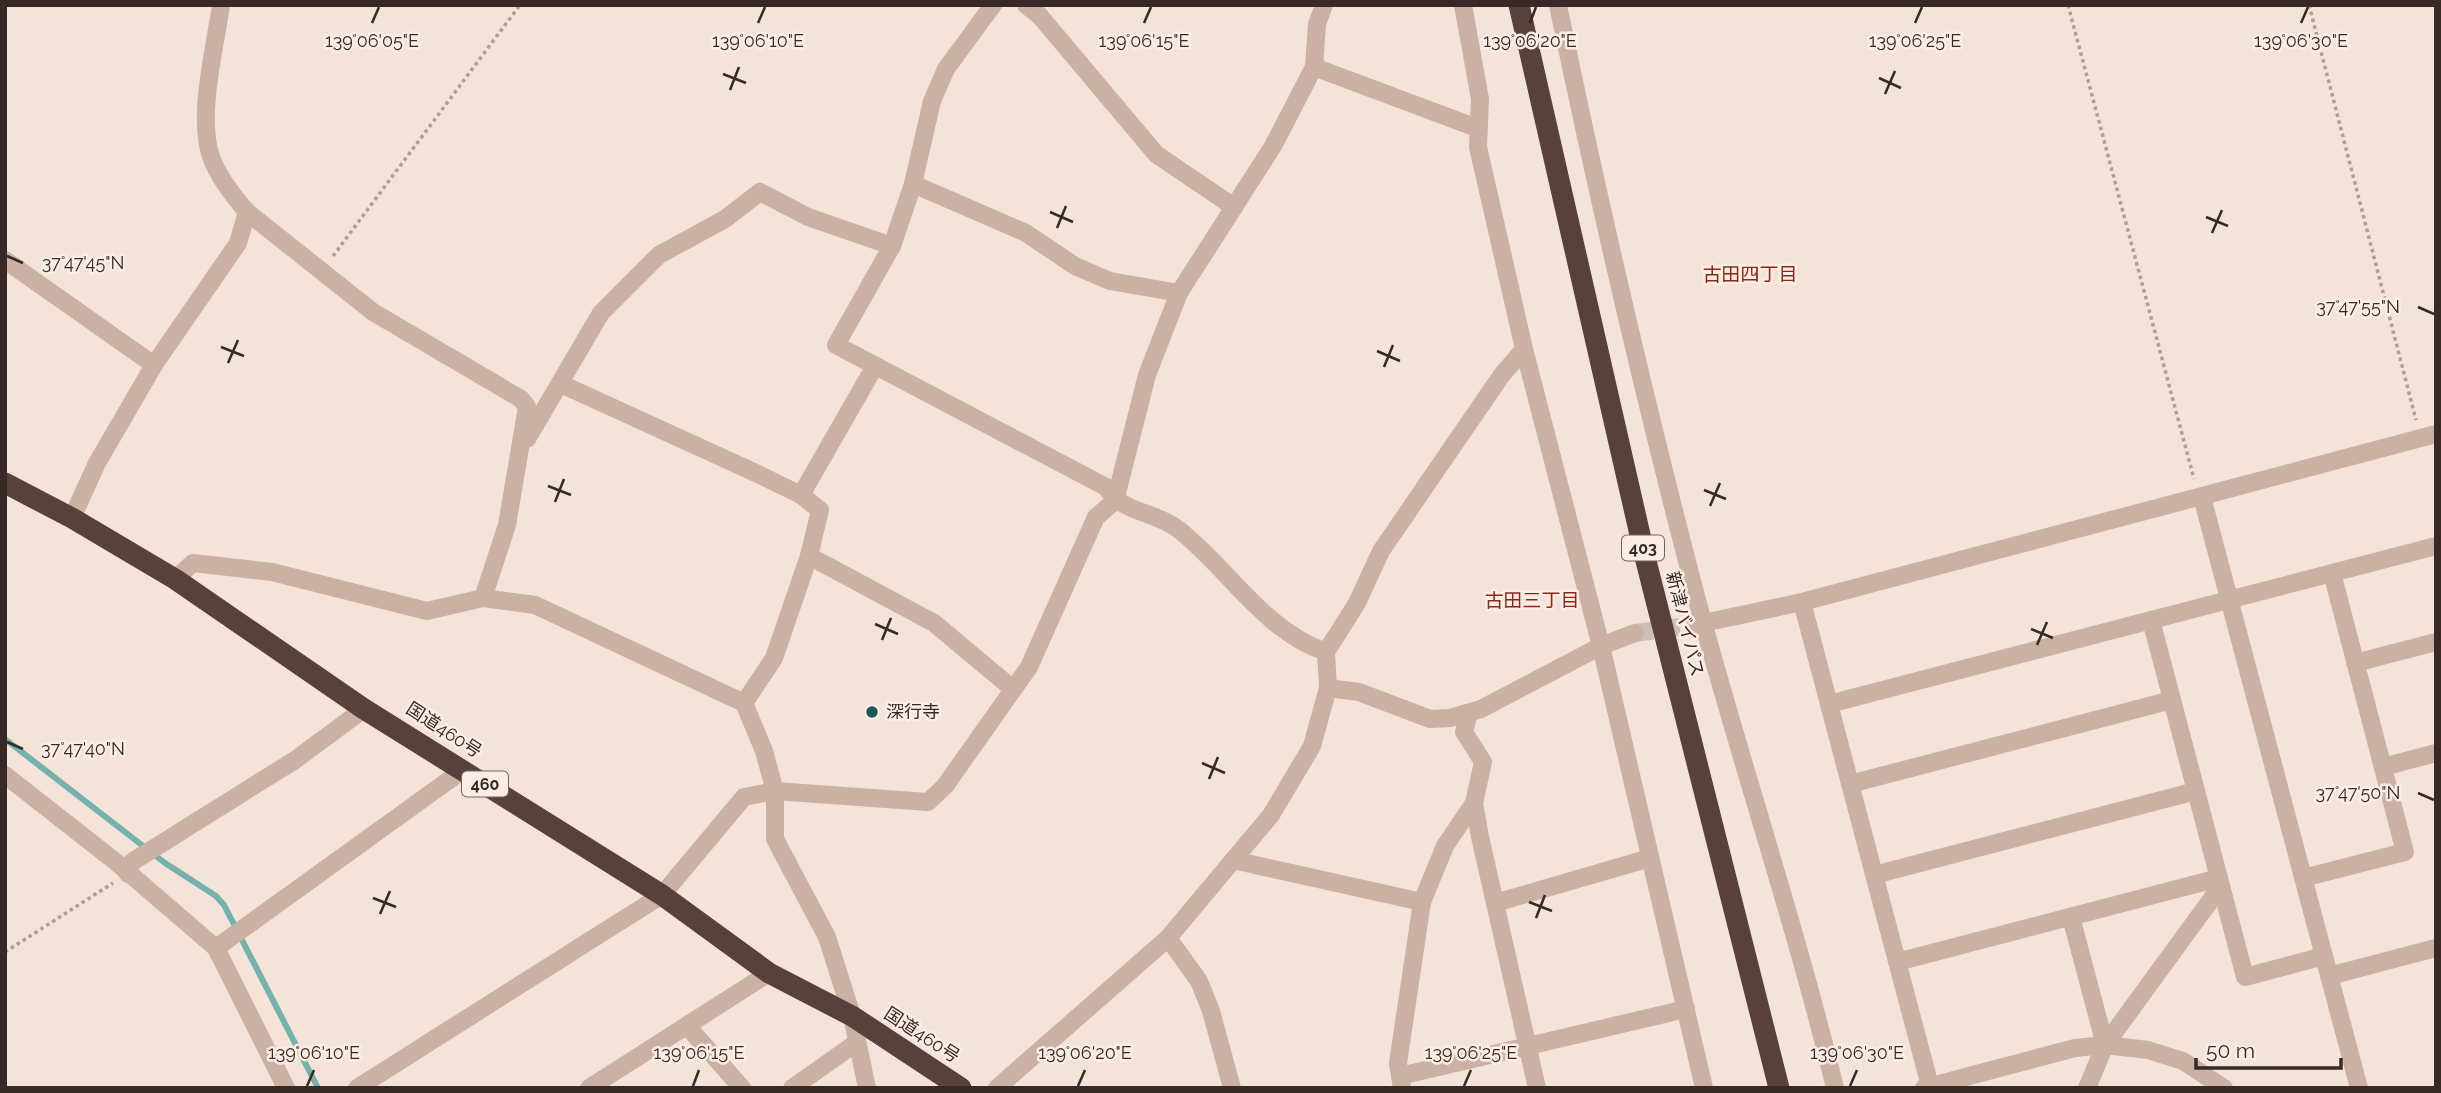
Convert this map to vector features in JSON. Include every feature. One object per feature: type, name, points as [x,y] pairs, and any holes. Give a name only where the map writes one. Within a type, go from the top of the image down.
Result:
[{"type":"highway","name":"新津バイパス","points":[[1519,5],[1646,561],[1779,1088]]},
{"type":"highway","name":"国道460号","points":[[5,484],[72,518],[175,579],[365,709],[662,895],[769,973],[852,1016],[961,1088]]},
{"type":"street","points":[[221,5],[205,125],[211,158],[247,212],[373,312],[521,399],[527,407],[523,446],[508,525],[483,598]]},
{"type":"street","points":[[993,5],[946,69],[932,101],[913,184],[892,246],[836,345],[1106,487],[1115,501],[1177,527],[1261,610],[1304,644],[1326,652]]},
{"type":"street","points":[[1026,5],[1039,15],[1156,153],[1234,206]]},
{"type":"street","points":[[357,1088],[662,895],[744,797],[775,791],[928,802],[945,786],[1029,667],[1096,517],[1115,501],[1147,374],[1179,293],[1273,146],[1314,67],[1317,24],[1324,5]]},
{"type":"street","points":[[1463,5],[1480,99],[1478,147],[1524,349],[1601,646],[1704,1088]]},
{"type":"street","points":[[1558,5],[1699,623],[1812,994],[1835,1088]]},
{"type":"street","points":[[1314,67],[1477,128]]},
{"type":"street","points":[[913,184],[1026,233],[1075,266],[1110,281],[1179,293]]},
{"type":"street","points":[[523,446],[601,313],[659,255],[726,219],[760,192],[808,217],[892,246]]},
{"type":"street","points":[[72,518],[97,463],[154,365],[238,243],[247,212]]},
{"type":"street","points":[[5,260],[154,365]]},
{"type":"street","points":[[997,1088],[1168,938],[1271,815],[1312,746],[1328,688],[1326,652],[1357,603],[1381,551],[1501,376],[1524,349]]},
{"type":"street","points":[[801,495],[875,366]]},
{"type":"street","points":[[561,384],[801,495],[820,510],[809,556],[774,658],[744,703]]},
{"type":"street","points":[[1699,623],[1802,602],[2428,436]]},
{"type":"street","points":[[2202,497],[2358,1088]]},
{"type":"street","points":[[1829,704],[2436,546]]},
{"type":"street","points":[[809,556],[934,623],[1013,689]]},
{"type":"street","points":[[175,579],[193,563],[272,572],[427,611],[483,598],[535,605],[744,703],[764,751],[775,791],[775,839],[827,937],[852,1016],[866,1088]]},
{"type":"street","points":[[2303,878],[2405,852],[2332,573]]},
{"type":"street","points":[[1802,602],[1897,962],[1927,1087],[2075,1048],[2105,1045],[2148,1050],[2183,1061],[2224,1088]]},
{"type":"street","points":[[2151,620],[2245,977],[2324,957]]},
{"type":"street","points":[[1328,688],[1359,692],[1430,719],[1469,713],[1601,646],[1634,634]]},
{"type":"street","points":[[2356,663],[2436,642]]},
{"type":"street","points":[[1850,784],[2172,700]]},
{"type":"street","points":[[128,874],[132,862],[295,760],[365,709]]},
{"type":"street","points":[[1469,713],[1464,732],[1483,762],[1474,803],[1445,846],[1422,902],[1398,1063],[1401,1082],[1528,1044],[1686,1009]]},
{"type":"street","points":[[2383,767],[2436,753]]},
{"type":"street","points":[[216,948],[464,770]]},
{"type":"street","points":[[5,775],[216,948],[286,1088]]},
{"type":"street","points":[[1874,875],[2196,791]]},
{"type":"street","points":[[1474,803],[1537,1088]]},
{"type":"street","points":[[1495,903],[1650,858]]},
{"type":"street","points":[[1233,860],[1422,902]]},
{"type":"street","points":[[1897,962],[2220,882]]},
{"type":"street","points":[[2087,1088],[2105,1045],[2220,882]]},
{"type":"street","points":[[2071,917],[2105,1045]]},
{"type":"street","points":[[1168,938],[1199,981],[1211,1012],[1232,1088]]},
{"type":"street","points":[[2329,976],[2435,950]]},
{"type":"street","points":[[589,1088],[769,973]]},
{"type":"street","points":[[687,1026],[742,1088]]},
{"type":"street","points":[[792,1088],[856,1043]]},
{"type":"path","points":[[320,270],[339,251],[520,5]]},
{"type":"path","points":[[2068,5],[2190,471],[2202,497]]},
{"type":"path","points":[[2309,5],[2428,436]]},
{"type":"path","points":[[5,951],[128,874]]},
{"type":"waterway","points":[[5,739],[165,863],[216,896],[224,905],[318,1088]]},
{"type":"tunnel","points":[[1635,633],[1694,625]]},
{"type":"place","name":"深行寺","points":[[872,712]]},
{"type":"district","name":"古田四丁目","points":[[1750,274]]},
{"type":"district","name":"古田三丁目","points":[[1532,600]]}]
